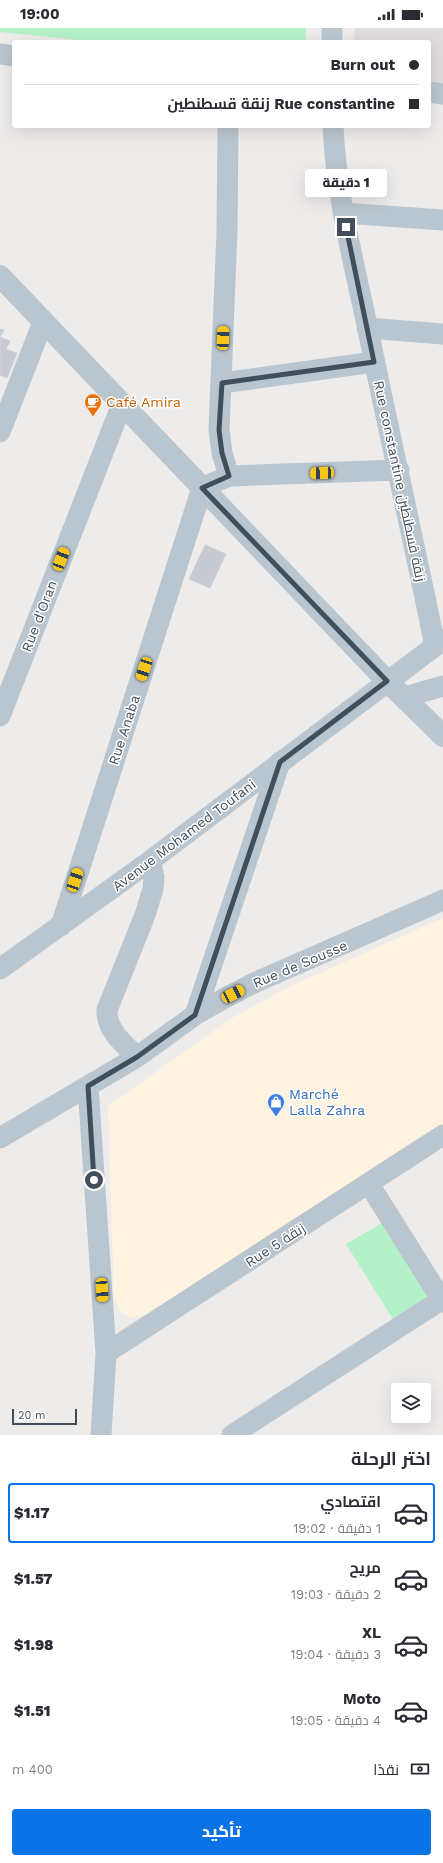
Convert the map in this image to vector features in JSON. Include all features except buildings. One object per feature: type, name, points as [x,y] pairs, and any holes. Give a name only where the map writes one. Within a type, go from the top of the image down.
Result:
[{"type":"street","points":[[332,28],[332,40]]},
{"type":"street","points":[[0,54],[12,56]]},
{"type":"street","points":[[431,92],[443,94]]},
{"type":"street","points":[[228,128],[227,231],[219,430],[222,453],[229,476]]},
{"type":"street","name":"Rue constantine زنقة قسطنطين","points":[[333,128],[334,155],[367,328],[439,643]]},
{"type":"street","points":[[344,213],[443,220]]},
{"type":"street","points":[[0,276],[387,681],[443,736]]},
{"type":"street","points":[[0,432],[43,322]]},
{"type":"street","points":[[367,328],[443,334]]},
{"type":"street","points":[[222,383],[374,362]]},
{"type":"street","name":"Rue d'Oran","points":[[0,716],[122,404]]},
{"type":"street","points":[[202,488],[229,476],[399,470]]},
{"type":"street","name":"Rue Anaba","points":[[61,926],[202,488]]},
{"type":"street","name":"Avenue Mohamed Toufani","points":[[0,969],[150,862],[439,643]]},
{"type":"street","points":[[404,697],[443,686]]},
{"type":"street","points":[[195,1015],[280,762]]},
{"type":"street","points":[[137,1057],[115,1034],[108,1022],[107,1010],[149,902],[154,877],[150,862]]},
{"type":"street","name":"Rue de Sousse","points":[[0,1138],[137,1057],[195,1015],[254,983],[443,900]]},
{"type":"street","points":[[88,1086],[106,1353],[101,1435]]},
{"type":"street","name":"Rue 5 زنقة","points":[[106,1353],[443,1135]]},
{"type":"street","points":[[246,1431],[442,1301],[369,1184]]},
{"type":"shaded area","points":[[355,28],[443,28],[443,99],[431,99],[431,40],[354,40]]},
{"type":"shaded area","name":"Marché Lalla Zahra","points":[[443,918],[443,1128],[148,1316],[132,1318],[121,1313],[114,1298],[108,1106],[232,1018],[291,986]]},
{"type":"green space","points":[[0,28],[306,28],[306,40],[79,40],[0,32]]},
{"type":"green space","points":[[384,1222],[430,1299],[394,1321],[346,1244]]},
{"type":"place","name":"Café Amira","points":[[93,417]]},
{"type":"place","name":"Marché Lalla Zahra","points":[[276,1117]]},
{"type":"route","points":[[94,1180],[88,1086],[137,1057],[195,1015],[280,762],[387,681],[202,488],[229,476],[222,453],[219,430],[222,383],[374,362],[346,227]]}]
